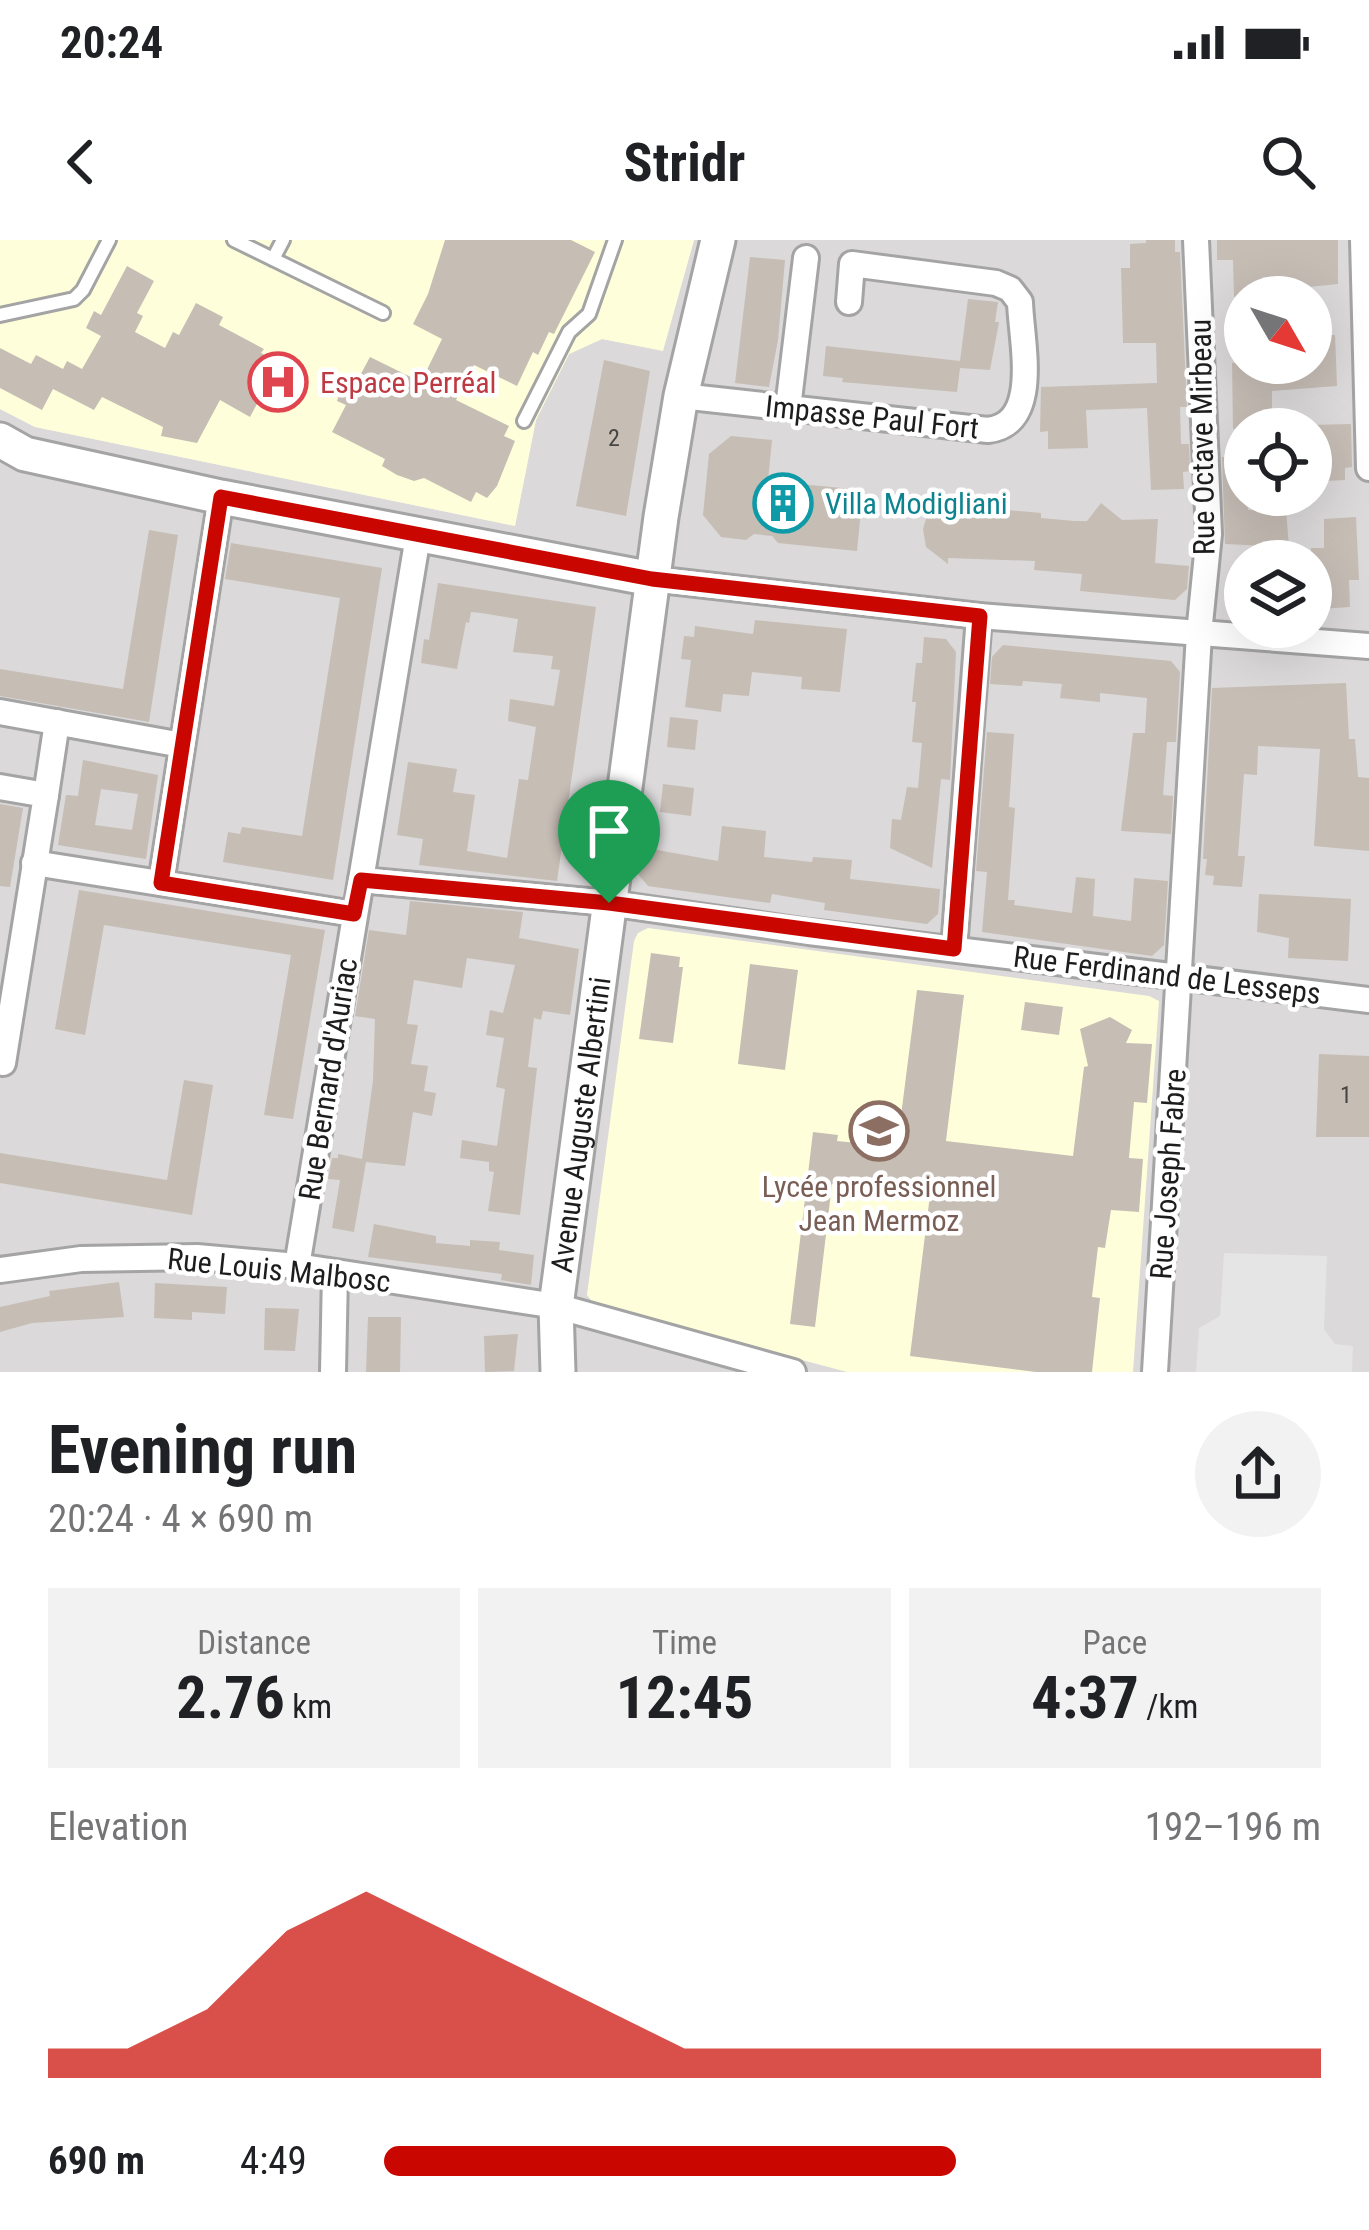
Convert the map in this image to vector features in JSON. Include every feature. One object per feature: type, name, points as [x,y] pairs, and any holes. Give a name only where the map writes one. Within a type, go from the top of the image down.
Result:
[{"type":"street","name":"Avenue Auguste Albertini","points":[[559,1372],[556,1306],[652,579],[681,396],[718,240]]},
{"type":"street","name":"Rue Octave Mirbeau","points":[[1180,976],[1209,534],[1196,240]]},
{"type":"street","points":[[1363,240],[1369,468]]},
{"type":"street","points":[[788,408],[806,258]]},
{"type":"street","name":"Impasse Paul Fort","points":[[681,396],[988,430],[1003,428],[1016,416],[1024,398],[1020,302],[1010,290],[996,283],[853,264],[849,302]]},
{"type":"street","points":[[0,440],[25,454],[221,497],[652,579],[980,616],[1369,646]]},
{"type":"street","points":[[161,883],[221,497]]},
{"type":"street","name":"Rue Bernard d'Auriac","points":[[297,1266],[418,536]]},
{"type":"street","points":[[954,949],[980,616]]},
{"type":"street","points":[[0,712],[182,745]]},
{"type":"street","points":[[3,1063],[57,722]]},
{"type":"street","points":[[0,787],[46,795]]},
{"type":"street","points":[[34,863],[354,914]]},
{"type":"street","name":"Rue Ferdinand de Lesseps","points":[[361,880],[609,903],[1369,1000]]},
{"type":"street","name":"Rue Joseph Fabre","points":[[1155,1372],[1180,976]]},
{"type":"street","name":"Rue Louis Malbosc","points":[[0,1270],[81,1259],[197,1257],[297,1266],[556,1306],[793,1372]]},
{"type":"street","points":[[333,1372],[335,1273]]},
{"type":"lane","points":[[0,315],[74,299],[110,240]]},
{"type":"lane","points":[[234,240],[382,313]]},
{"type":"lane","points":[[273,259],[283,240]]},
{"type":"lane","points":[[524,422],[569,332],[589,314],[615,240]]},
{"type":"shaded area","name":"Espace Perréal","points":[[0,240],[694,240],[663,351],[602,339],[569,354],[536,420],[515,526],[35,427],[0,409]]},
{"type":"shaded area","points":[[694,240],[1369,240],[1369,1372],[0,1372],[0,409],[35,427],[515,526],[536,419],[569,354],[602,339],[662,350]]},
{"type":"shaded area","name":"Lycée professionnel Jean Mermoz","points":[[648,928],[1159,1001],[1133,1372],[847,1372],[594,1304],[587,1295],[634,941]]},
{"type":"shaded area","points":[[1224,1253],[1327,1256],[1324,1329],[1335,1344],[1353,1346],[1352,1372],[1196,1372],[1199,1328],[1220,1316]]},
{"type":"building","points":[[445,240],[571,240],[595,252],[554,334],[549,332],[538,355],[533,352],[517,386],[474,365],[456,400],[509,426],[504,436],[515,441],[497,486],[487,498],[476,492],[471,502],[424,478],[414,481],[397,475],[382,466],[385,459],[332,432],[346,405],[337,401],[341,389],[348,380],[356,383],[370,357],[421,382],[442,339],[413,324]]},
{"type":"building","points":[[1175,240],[1175,252],[1180,252],[1187,407],[1180,407],[1181,444],[1189,444],[1190,471],[1183,472],[1184,489],[1151,490],[1147,408],[1086,410],[1088,448],[1048,449],[1048,431],[1040,432],[1041,387],[1157,383],[1156,343],[1123,343],[1121,268],[1130,268],[1130,244]]},
{"type":"building","points":[[1217,240],[1338,240],[1338,284],[1332,285],[1332,276],[1233,276],[1233,260],[1217,260]]},
{"type":"building","points":[[750,257],[785,260],[769,387],[735,383]]},
{"type":"building","points":[[127,266],[154,281],[137,313],[143,316],[135,332],[165,348],[173,332],[179,335],[196,303],[223,317],[219,325],[264,349],[261,353],[279,363],[250,417],[220,400],[197,443],[161,436],[163,427],[102,397],[94,410],[53,389],[42,410],[0,388],[0,348],[31,364],[36,355],[63,369],[67,361],[82,369],[101,336],[86,328],[94,311],[101,315]]},
{"type":"building","points":[[968,299],[998,302],[995,322],[999,322],[990,370],[960,368],[957,392],[842,382],[843,378],[823,376],[826,346],[960,361]]},
{"type":"building","points":[[1335,335],[1337,386],[1272,391],[1272,408],[1233,408],[1232,384],[1332,384]]},
{"type":"building","points":[[604,360],[650,371],[626,516],[576,506]]},
{"type":"building","points":[[1332,424],[1351,424],[1352,467],[1345,468],[1345,480],[1332,481]]},
{"type":"building","name":"Villa Modigliani","points":[[731,436],[772,440],[768,481],[863,490],[857,551],[778,543],[772,536],[754,534],[746,540],[721,537],[703,515],[709,454]]},
{"type":"building","points":[[1101,503],[1122,520],[1158,519],[1155,563],[1189,566],[1187,589],[1175,600],[1080,591],[1082,574],[1034,570],[1035,561],[948,558],[948,564],[926,547],[926,519],[943,505],[998,504],[997,509],[1041,513],[1041,518],[1087,521]]},
{"type":"building","points":[[1224,516],[1286,516],[1288,540],[1225,540]]},
{"type":"building","points":[[1356,517],[1359,580],[1349,580],[1350,607],[1332,608],[1332,540],[1324,540],[1324,519]]},
{"type":"building","points":[[149,530],[178,535],[149,722],[0,696],[0,669],[123,689]]},
{"type":"building","points":[[231,543],[382,568],[333,880],[223,862],[228,832],[240,834],[242,827],[302,836],[340,598],[225,579]]},
{"type":"building","points":[[438,583],[596,607],[557,881],[419,865],[423,839],[397,835],[408,762],[457,769],[453,792],[475,795],[467,851],[507,858],[519,779],[528,780],[536,727],[508,721],[510,699],[554,706],[560,670],[551,669],[553,656],[513,652],[518,619],[471,612],[457,669],[421,663]]},
{"type":"building","points":[[755,620],[847,629],[840,692],[801,689],[802,677],[752,672],[749,696],[723,694],[721,712],[685,707],[691,660],[681,659],[684,636],[694,637],[695,626],[753,634]]},
{"type":"building","points":[[924,637],[946,639],[956,652],[950,780],[941,779],[932,868],[890,848],[892,819],[901,820],[907,787],[918,788],[922,743],[912,742],[916,702],[912,702]]},
{"type":"building","points":[[1003,645],[1171,661],[1180,672],[1176,742],[1167,742],[1163,795],[1173,796],[1171,834],[1121,831],[1133,733],[1145,733],[1147,698],[1100,693],[1100,702],[1060,698],[1062,684],[990,684],[992,657]]},
{"type":"building","points":[[1346,683],[1349,739],[1355,739],[1358,777],[1369,778],[1369,851],[1314,846],[1320,749],[1258,746],[1257,775],[1244,774],[1238,856],[1245,856],[1242,887],[1213,885],[1214,876],[1205,875],[1207,859],[1203,859],[1212,688]]},
{"type":"building","points":[[670,717],[698,720],[695,750],[667,747]]},
{"type":"building","points":[[987,732],[1014,734],[1009,807],[1015,808],[1008,900],[1015,900],[1014,905],[1072,913],[1076,877],[1095,879],[1093,916],[1131,921],[1134,878],[1168,881],[1164,945],[1152,956],[982,932],[987,872],[976,871]]},
{"type":"building","points":[[83,760],[158,775],[146,859],[58,845],[66,795],[78,796]],"holes":[[[101,789],[138,794],[132,830],[95,825]]]},
{"type":"building","points":[[663,784],[694,788],[691,816],[660,812]]},
{"type":"building","points":[[0,804],[23,808],[10,887],[0,886]]},
{"type":"building","points":[[722,826],[766,831],[764,857],[852,860],[850,879],[940,889],[938,914],[927,924],[824,910],[825,903],[772,894],[770,903],[648,886],[638,874],[641,847],[718,861]]},
{"type":"building","points":[[79,890],[325,930],[293,1119],[264,1115],[291,955],[104,925],[85,1035],[55,1029]]},
{"type":"building","points":[[1259,894],[1351,899],[1348,961],[1288,958],[1289,938],[1257,932]]},
{"type":"building","points":[[410,901],[523,912],[519,938],[579,949],[570,1015],[543,1011],[541,1020],[534,1018],[528,1067],[537,1068],[520,1215],[488,1211],[494,1172],[489,1171],[489,1162],[460,1158],[462,1140],[497,1146],[505,1089],[496,1087],[504,1038],[486,1035],[490,1010],[503,1013],[515,965],[467,958],[462,988],[414,980],[407,1024],[418,1025],[411,1064],[428,1066],[424,1091],[436,1093],[432,1116],[413,1112],[405,1166],[366,1162],[354,1232],[332,1228],[340,1180],[328,1179],[332,1158],[338,1154],[362,1159],[373,1081],[375,1019],[355,1016],[369,930],[406,935]]},
{"type":"building","points":[[651,953],[680,957],[679,967],[683,967],[673,1043],[639,1039]]},
{"type":"building","points":[[750,964],[798,970],[785,1070],[738,1064]]},
{"type":"building","points":[[917,990],[964,995],[946,1141],[1073,1156],[1084,1067],[1088,1066],[1080,1029],[1110,1017],[1132,1030],[1126,1043],[1152,1044],[1147,1103],[1134,1102],[1129,1158],[1143,1159],[1139,1212],[1111,1210],[1105,1248],[1098,1247],[1092,1297],[1100,1298],[1092,1372],[1036,1372],[910,1356],[931,1187],[895,1184],[894,1190],[832,1184],[815,1327],[790,1324],[813,1132],[838,1135],[837,1141],[897,1147]]},
{"type":"building","points":[[1025,1002],[1063,1007],[1059,1035],[1021,1030]]},
{"type":"building","points":[[1319,1054],[1369,1056],[1369,1137],[1316,1137]]},
{"type":"building","points":[[184,1080],[213,1085],[192,1215],[0,1183],[0,1153],[167,1180]]},
{"type":"building","points":[[374,1224],[436,1236],[436,1243],[500,1242],[499,1250],[534,1255],[531,1285],[501,1280],[502,1274],[368,1257]]},
{"type":"building","points":[[119,1282],[124,1317],[32,1323],[0,1332],[0,1307],[50,1296],[49,1291]]},
{"type":"building","points":[[155,1283],[227,1287],[225,1314],[192,1312],[192,1320],[154,1318]]},
{"type":"building","points":[[265,1308],[299,1309],[295,1351],[264,1350]]},
{"type":"building","points":[[368,1317],[401,1317],[400,1372],[366,1372]]},
{"type":"building","points":[[518,1334],[514,1371],[485,1372],[484,1336]]},
{"type":"place","name":"Espace Perréal","points":[[278,382]]},
{"type":"place","name":"Villa Modigliani","points":[[783,503]]},
{"type":"place","name":"Lycée professionnel Jean Mermoz","points":[[879,1131]]},
{"type":"route","points":[[221,497],[652,579],[980,616],[954,949],[609,903],[361,880],[354,914],[161,883],[221,497]]}]
